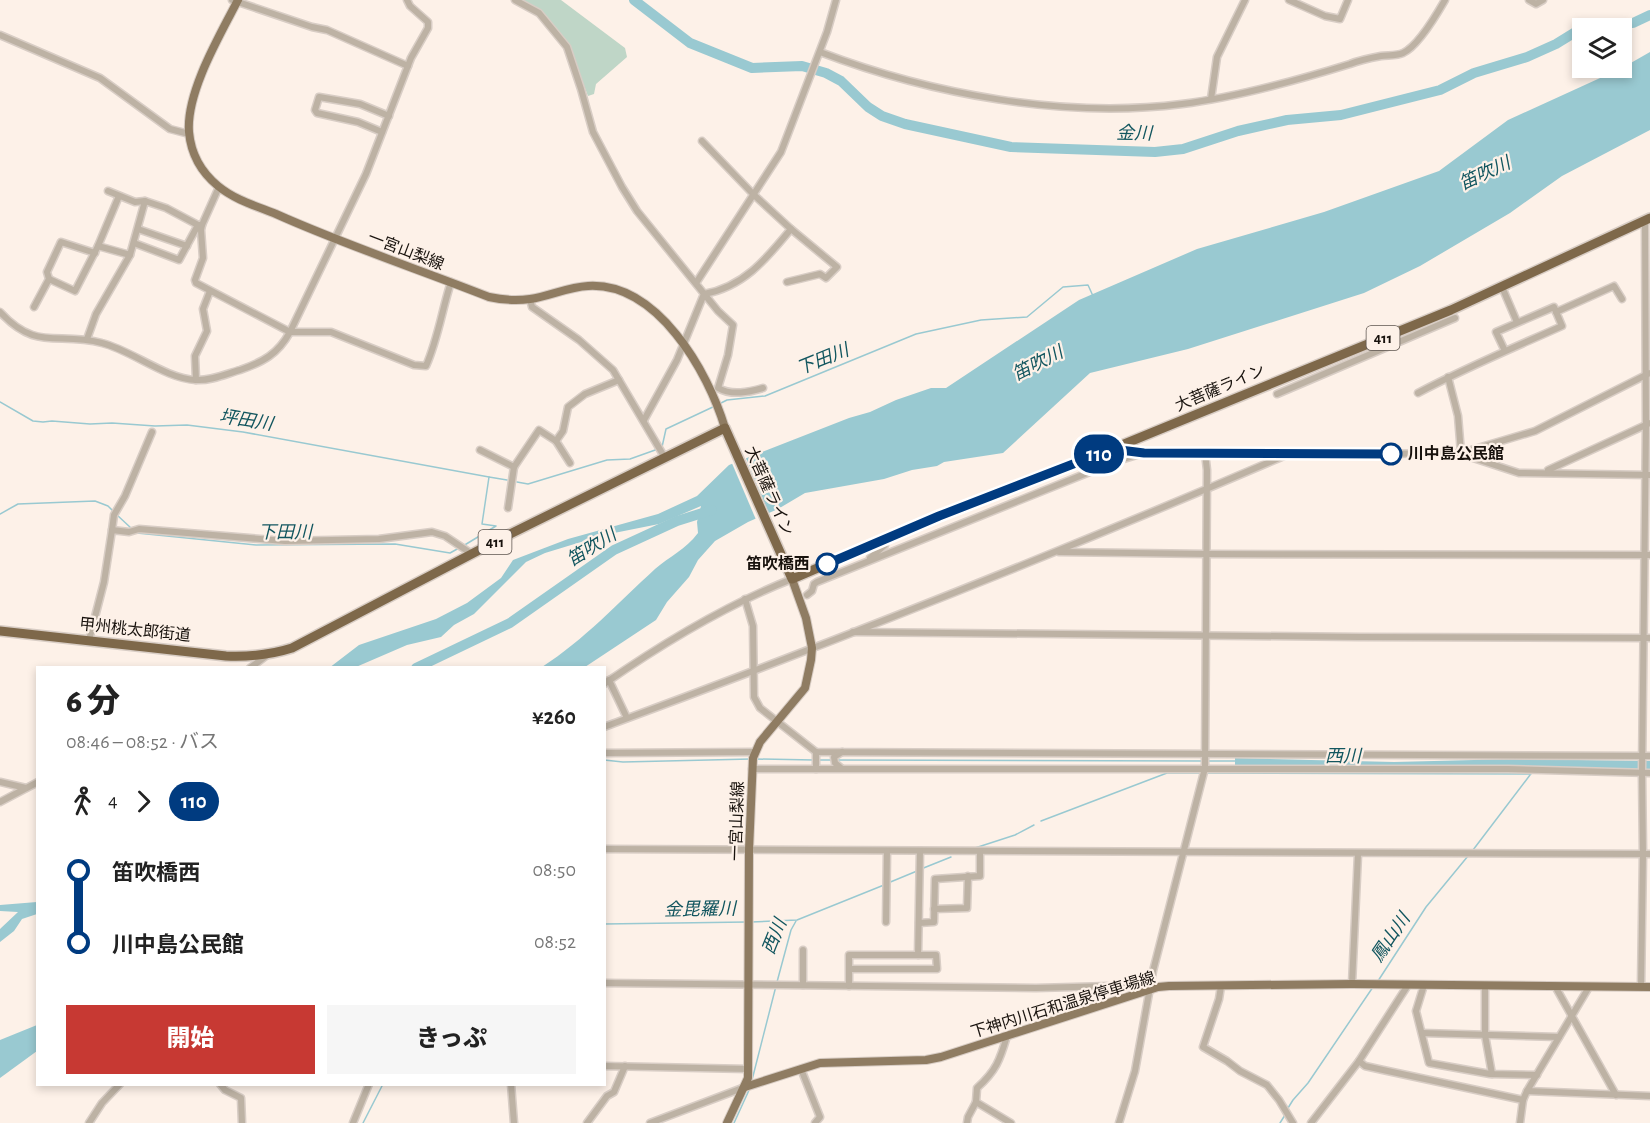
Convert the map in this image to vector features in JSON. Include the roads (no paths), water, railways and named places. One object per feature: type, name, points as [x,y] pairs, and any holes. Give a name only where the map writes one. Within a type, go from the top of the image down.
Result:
[{"type":"highway","name":"大菩薩ライン","points":[[726,432],[790,574],[1112,449],[1401,330],[1502,287],[1647,220]]},
{"type":"highway","name":"411","points":[[267,655],[292,648],[469,552],[663,455],[726,432]]},
{"type":"highway","name":"甲州桃太郎街道","points":[[0,631],[226,656],[267,655]]},
{"type":"main road","name":"一宮山梨線","points":[[236,1],[195,92],[191,109],[189,134],[196,161],[205,175],[237,198],[489,297],[503,300],[530,299],[585,286],[627,292],[657,314],[683,344],[697,365],[726,432]]},
{"type":"main road","points":[[753,761],[760,742],[805,688],[812,648],[806,618],[790,574]]},
{"type":"main road","name":"一宮山梨線","points":[[749,1085],[749,850],[753,761]]},
{"type":"main road","name":"下神内川石和温泉停車場線","points":[[749,1085],[820,1063],[926,1060],[941,1057],[1149,988],[1352,984],[1650,987]]},
{"type":"main road","points":[[727,1123],[749,1085]]},
{"type":"street","points":[[0,315],[12,326],[26,334],[52,339],[87,339],[105,343],[166,371],[196,380],[216,378],[267,359],[283,345],[336,238],[366,174],[408,66],[428,25],[407,0]]},
{"type":"street","points":[[515,0],[539,13],[567,47],[592,132],[622,187],[637,211],[704,294],[733,325],[728,355],[718,388],[735,393],[763,388]]},
{"type":"street","points":[[696,283],[781,152],[836,0]]},
{"type":"street","points":[[1211,99],[1217,57],[1245,0]]},
{"type":"street","points":[[1289,0],[1325,16],[1340,19],[1348,0]]},
{"type":"street","points":[[819,52],[899,78],[998,99],[1066,106],[1146,107],[1211,99],[1320,74],[1371,58],[1403,53],[1420,37],[1445,0]]},
{"type":"street","points":[[1529,0],[1536,4],[1543,0]]},
{"type":"street","points":[[236,1],[327,30],[408,66]]},
{"type":"street","points":[[0,35],[100,78],[170,129],[189,134]]},
{"type":"street","points":[[382,132],[358,122],[317,113],[315,110],[319,97],[360,104],[388,116]]},
{"type":"street","points":[[702,141],[754,195],[837,267],[826,278],[820,274],[787,282]]},
{"type":"street","points":[[134,243],[179,260],[219,187]]},
{"type":"street","points":[[108,191],[135,202],[145,201],[166,208],[200,225]]},
{"type":"street","points":[[49,279],[75,291],[98,246],[119,196]]},
{"type":"street","points":[[87,339],[96,314],[130,255],[145,201]]},
{"type":"street","points":[[1641,987],[1647,854],[1642,771],[1645,757],[1647,638],[1647,220]]},
{"type":"street","points":[[200,225],[203,258],[196,283],[290,332],[330,332],[414,365],[426,366],[435,347],[441,315],[451,282]]},
{"type":"street","points":[[138,229],[187,246]]},
{"type":"street","points":[[644,420],[677,360],[704,294],[744,279],[765,261],[791,229]]},
{"type":"street","points":[[34,308],[49,279],[47,272],[61,242],[94,253]]},
{"type":"street","points":[[98,246],[130,255]]},
{"type":"street","points":[[1556,312],[1614,285],[1622,299]]},
{"type":"street","points":[[1502,287],[1517,322]]},
{"type":"street","points":[[196,380],[195,356],[207,331],[203,309],[210,291]]},
{"type":"street","points":[[530,299],[532,308],[597,355],[613,370],[663,455]]},
{"type":"street","points":[[1418,393],[1448,377],[1562,326],[1554,307],[1496,332],[1505,351]]},
{"type":"street","points":[[1277,394],[1455,318]]},
{"type":"street","points":[[1401,330],[1404,341]]},
{"type":"street","points":[[1112,449],[1144,453],[1286,455],[1461,453],[1535,431],[1648,374]]},
{"type":"street","points":[[1448,377],[1458,416],[1461,453]]},
{"type":"street","points":[[556,441],[563,431],[568,407],[585,394],[619,380]]},
{"type":"street","points":[[1545,472],[1648,424]]},
{"type":"street","points":[[508,508],[514,467],[539,430],[556,441],[570,463]]},
{"type":"street","points":[[89,640],[104,582],[115,512],[125,496],[152,432]]},
{"type":"street","points":[[480,450],[514,467]]},
{"type":"street","points":[[807,595],[817,582],[1117,460],[1144,453]]},
{"type":"street","points":[[1119,1123],[1136,1071],[1149,988],[1205,768],[1207,470],[1205,453]]},
{"type":"street","points":[[1461,453],[1519,473],[1648,475]]},
{"type":"street","points":[[606,726],[753,672],[1056,552],[1286,455]]},
{"type":"street","points":[[112,530],[129,532],[139,529],[285,541],[379,539],[432,532],[445,536],[469,552]]},
{"type":"street","points":[[868,561],[885,545],[885,539]]},
{"type":"street","points":[[1056,552],[1206,555],[1647,555]]},
{"type":"street","points":[[627,718],[607,682],[657,649],[790,574]]},
{"type":"street","points":[[745,599],[753,626],[754,698],[760,708],[778,722],[816,761]]},
{"type":"street","points":[[853,632],[1647,638]]},
{"type":"street","points":[[253,666],[267,655]]},
{"type":"street","points":[[816,761],[842,752],[1645,757]]},
{"type":"street","points":[[842,752],[834,758],[838,767],[844,769]]},
{"type":"street","points":[[606,753],[753,761],[816,761],[844,769],[1234,768],[1642,771],[1650,773]]},
{"type":"street","points":[[1039,753],[1039,769]]},
{"type":"street","points":[[1234,756],[1234,768]]},
{"type":"street","points":[[0,782],[26,788]]},
{"type":"street","points":[[0,802],[36,783]]},
{"type":"street","points":[[606,849],[1647,854]]},
{"type":"street","points":[[886,922],[887,851]]},
{"type":"street","points":[[918,955],[920,851]]},
{"type":"street","points":[[919,923],[934,922],[934,879],[980,876],[980,851]]},
{"type":"street","points":[[1352,984],[1358,854]]},
{"type":"street","points":[[934,909],[967,908],[968,876]]},
{"type":"street","points":[[803,950],[803,985]]},
{"type":"street","points":[[849,969],[937,969],[936,955],[849,955],[849,969],[849,986]]},
{"type":"street","points":[[606,983],[1149,988]]},
{"type":"street","points":[[1311,1123],[1359,1061],[1408,985]]},
{"type":"street","points":[[1424,985],[1416,1011],[1429,1063],[1491,1074],[1537,1075]]},
{"type":"street","points":[[1221,986],[1203,1047],[1267,1085],[1289,1117]]},
{"type":"street","points":[[1485,986],[1485,1035],[1491,1074]]},
{"type":"street","points":[[1555,986],[1616,1095]]},
{"type":"street","points":[[1520,1123],[1523,1100],[1527,1091],[1589,987]]},
{"type":"street","points":[[1422,1033],[1559,1037]]},
{"type":"street","points":[[967,1123],[976,1102],[977,1088],[991,1075],[1000,1060],[1007,1036]]},
{"type":"street","points":[[1359,1061],[1365,1066],[1523,1100]]},
{"type":"street","points":[[606,1066],[748,1069]]},
{"type":"street","points":[[587,1123],[607,1096],[614,1092],[625,1066]]},
{"type":"street","points":[[801,1069],[820,1117],[814,1123]]},
{"type":"street","points":[[650,1123],[749,1085]]},
{"type":"street","points":[[89,1123],[102,1103],[118,1086]]},
{"type":"street","points":[[222,1086],[241,1098],[242,1123]]},
{"type":"street","points":[[353,1123],[368,1086]]},
{"type":"street","points":[[511,1086],[514,1123]]},
{"type":"street","points":[[1527,1091],[1650,1096]]},
{"type":"street","points":[[976,1102],[1011,1123]]},
{"type":"water","points":[[1650,52],[1650,130],[1562,176],[1510,213],[1420,266],[1364,293],[1188,349],[1090,373],[1003,453],[944,462],[937,466],[912,470],[884,479],[805,493],[715,541],[698,560],[689,577],[667,602],[656,620],[587,666],[543,666],[586,633],[655,569],[693,539],[698,533],[697,522],[701,506],[659,524],[604,535],[545,553],[526,562],[474,614],[454,625],[441,637],[407,645],[358,666],[332,666],[359,645],[436,619],[467,603],[501,578],[513,560],[568,539],[658,514],[697,496],[729,465],[896,400],[931,388],[946,388],[1079,300],[1197,249],[1324,212],[1439,171],[1508,120],[1600,78],[1632,78],[1632,62]]},
{"type":"water","points":[[1235,758],[1394,762],[1514,759],[1650,761],[1650,769],[1235,766]]},
{"type":"water","points":[[36,902],[36,914],[22,919],[14,931],[0,942],[0,929],[18,912],[0,911],[0,905]]},
{"type":"water","points":[[36,1025],[36,1052],[0,1078],[0,1040]]},
{"type":"waterway","name":"金川","points":[[634,0],[690,43],[752,68],[802,66],[826,73],[841,81],[868,107],[882,116],[905,124],[1011,147],[1155,152],[1183,149],[1238,131],[1287,120],[1341,115],[1440,90],[1474,73],[1527,57],[1556,44],[1582,28],[1614,23],[1633,23],[1650,15]]},
{"type":"waterway","name":"下田川","points":[[719,404],[727,400],[765,396],[916,334],[981,320],[1027,317],[1063,287],[1088,285],[1093,296]]},
{"type":"waterway","name":"坪田川","points":[[0,402],[33,421],[155,426],[187,425],[243,432],[489,477]]},
{"type":"waterway","name":"下田川","points":[[662,447],[666,429],[715,406]]},
{"type":"waterway","name":"下田川","points":[[517,482],[528,484],[607,460],[630,459],[658,449]]},
{"type":"waterway","name":"下田川","points":[[463,546],[496,526],[482,524],[489,477],[507,480]]},
{"type":"waterway","name":"下田川","points":[[0,514],[18,504],[95,501],[108,506],[113,511]]},
{"type":"waterway","name":"笛吹川","points":[[420,666],[510,623],[614,550],[677,521],[712,510]]},
{"type":"waterway","name":"下田川","points":[[117,515],[131,528]]},
{"type":"waterway","name":"下田川","points":[[137,533],[256,545],[395,544],[450,553],[459,548]]},
{"type":"waterway","points":[[606,760],[623,762],[751,759]]},
{"type":"waterway","points":[[755,759],[814,760]]},
{"type":"waterway","points":[[818,760],[832,760]]},
{"type":"waterway","points":[[836,760],[1203,761]]},
{"type":"waterway","points":[[1208,761],[1236,761]]},
{"type":"waterway","name":"西川","points":[[1041,821],[1167,773],[1200,773]]},
{"type":"waterway","name":"西川","points":[[1207,773],[1531,774]]},
{"type":"waterway","name":"鳳山川","points":[[1473,850],[1530,775]]},
{"type":"waterway","name":"西川","points":[[975,848],[1015,835],[1034,825]]},
{"type":"waterway","name":"鳳山川","points":[[1378,981],[1426,907],[1468,856]]},
{"type":"waterway","name":"西川","points":[[921,869],[951,857]]},
{"type":"waterway","name":"西川","points":[[888,883],[917,871]]},
{"type":"waterway","name":"西川","points":[[751,922],[797,920],[884,885]]},
{"type":"waterway","name":"西川","points":[[777,982],[791,930],[796,921]]},
{"type":"waterway","name":"金毘羅川","points":[[606,924],[747,922]]},
{"type":"waterway","name":"西川","points":[[752,1080],[776,986]]},
{"type":"waterway","name":"鳳山川","points":[[1288,1108],[1308,1083],[1373,987]]},
{"type":"waterway","name":"金毘羅川","points":[[363,1123],[382,1086]]},
{"type":"waterway","name":"西川","points":[[734,1123],[750,1088]]},
{"type":"waterway","name":"鳳山川","points":[[1280,1123],[1285,1115]]},
{"type":"place","name":"川中島公民館","points":[[1391,454]]},
{"type":"place","name":"笛吹橋西","points":[[827,564]]}]
